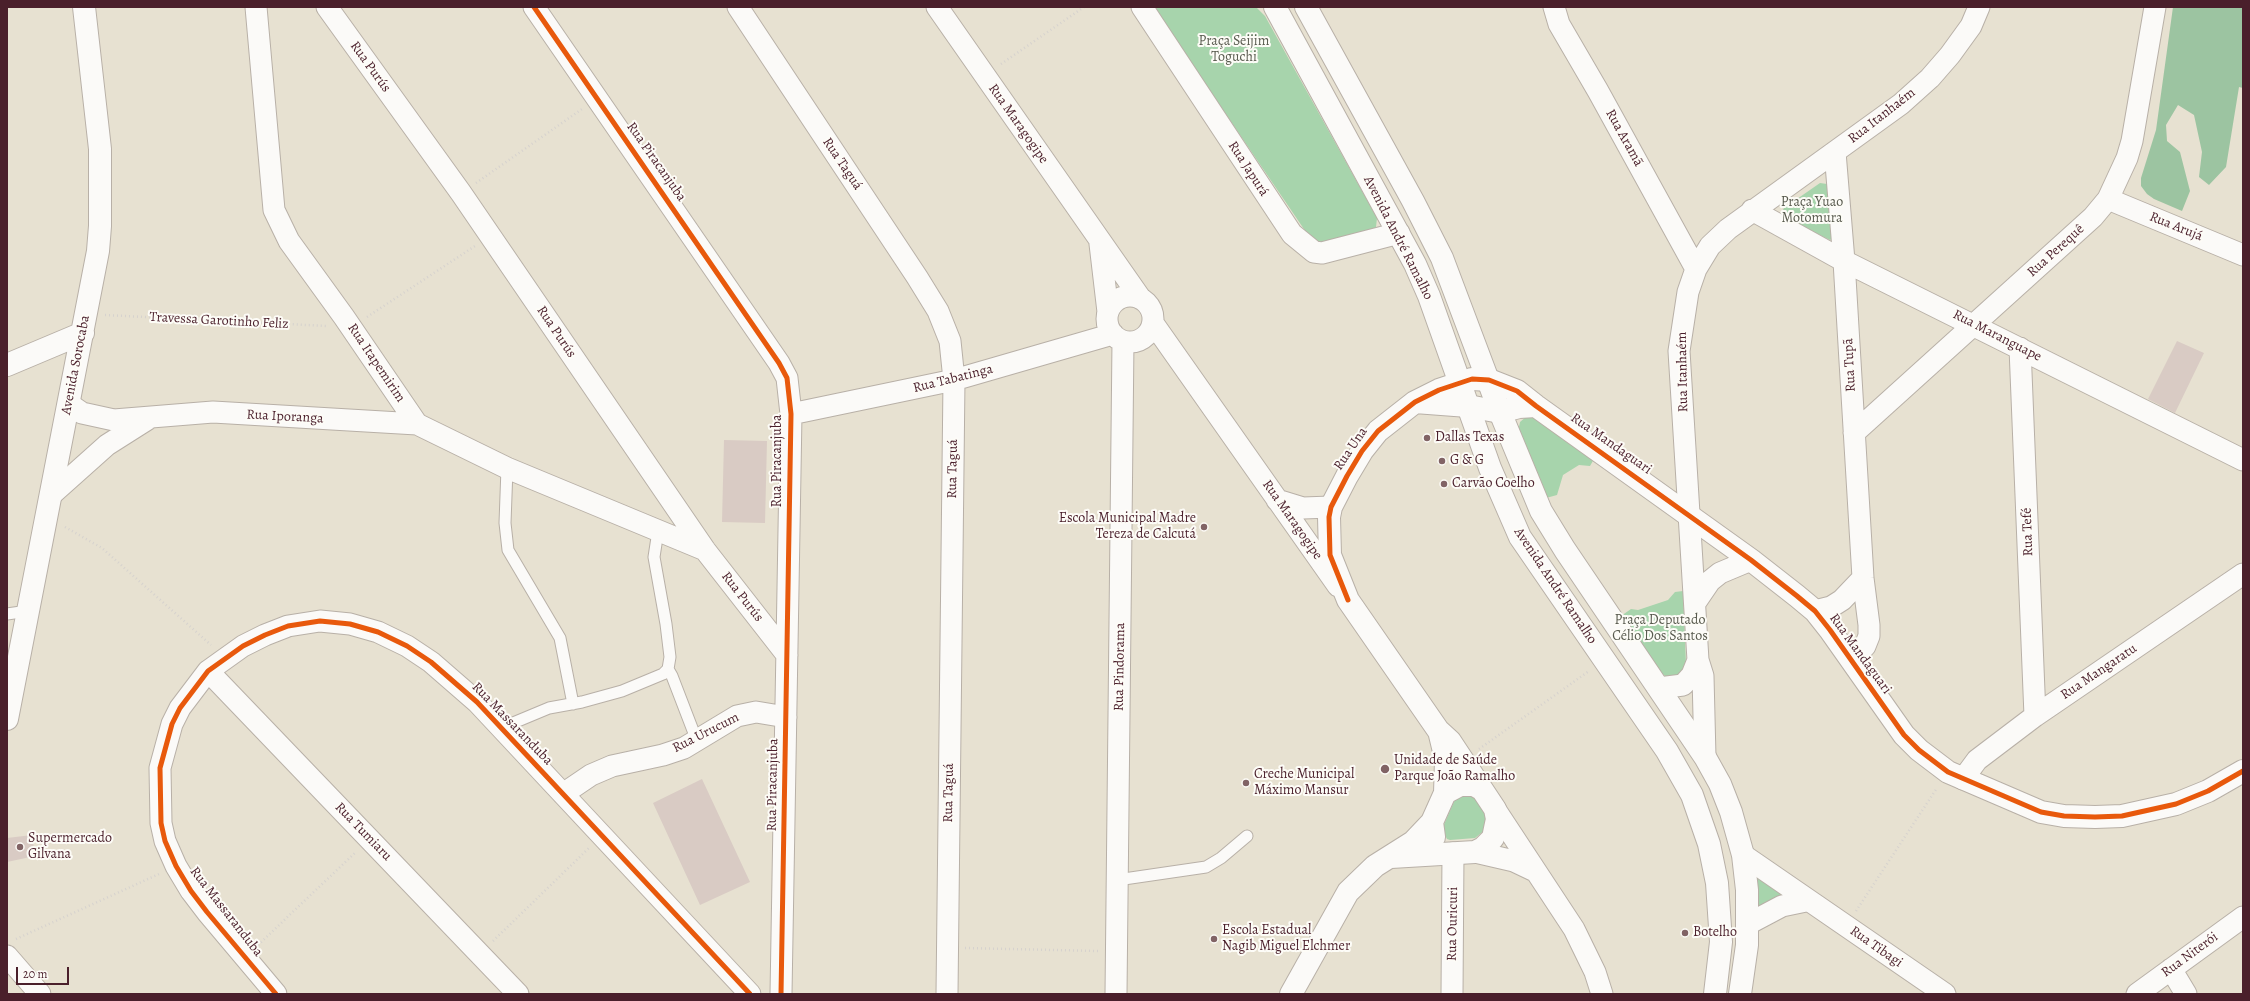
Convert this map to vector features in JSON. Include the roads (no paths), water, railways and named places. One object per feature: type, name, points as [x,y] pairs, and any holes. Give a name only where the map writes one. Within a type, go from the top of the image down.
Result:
[{"type":"street","name":"Avenida Sorocaba","points":[[7,719],[17,612],[46,517],[51,495],[98,251],[100,149],[84,7]]},
{"type":"street","name":"Rua Itapemirim","points":[[256,7],[274,210],[288,241],[351,328],[417,424],[507,468],[706,550]]},
{"type":"street","name":"Rua Purús","points":[[327,7],[461,193],[706,550],[787,655]]},
{"type":"street","name":"Rua Piracanjuba","points":[[534,7],[779,363],[787,378],[791,414],[781,994]]},
{"type":"street","name":"Rua Taguá","points":[[738,7],[938,311],[950,341],[954,380],[947,994]]},
{"type":"street","name":"Rua Maragogipe","points":[[937,7],[1099,241],[1141,299]]},
{"type":"street","name":"Rua Japurá","points":[[1142,7],[1292,234],[1314,252],[1322,253],[1399,233]]},
{"type":"street","name":"Avenida André Ramalho","points":[[1275,7],[1399,233],[1429,296],[1505,506],[1520,537],[1680,772],[1702,819],[1715,869],[1720,914],[1719,970],[1715,994]]},
{"type":"street","name":"Avenida André Ramalho","points":[[1306,7],[1413,201],[1442,258],[1500,412],[1534,496],[1564,550],[1659,688],[1705,757],[1720,784],[1731,812],[1743,856],[1748,924],[1746,965],[1740,994]]},
{"type":"street","name":"Rua Aramã","points":[[1554,7],[1559,24],[1696,269]]},
{"type":"street","name":"Rua Itanhaém","points":[[1705,757],[1703,676],[1698,660],[1679,351],[1688,292],[1696,269],[1710,246],[1752,210],[1901,104],[1930,78],[1950,55],[1962,38],[1979,7]]},
{"type":"street","name":"Rua Perequê","points":[[1854,433],[2093,218],[2108,199],[2127,158],[2132,141],[2155,7]]},
{"type":"street","name":"Rua Tupã","points":[[1835,152],[1844,261],[1863,578],[1869,636],[1865,646],[1852,660]]},
{"type":"street","name":"Rua Arujá","points":[[2108,199],[2243,254]]},
{"type":"street","name":"Rua Maranguape","points":[[1752,210],[1844,261],[2243,460]]},
{"type":"street","name":"Rua Maragogipe","points":[[1099,241],[1108,312]]},
{"type":"street","points":[[1126,297],[1141,299],[1151,311],[1133,334],[1107,320],[1108,312],[1112,305],[1126,297]]},
{"type":"street","points":[[7,365],[84,323]]},
{"type":"street","name":"Rua Tabatinga","points":[[791,414],[954,380],[1133,334]]},
{"type":"street","name":"Rua Maragogipe","points":[[1133,334],[1173,349],[1438,730],[1450,741],[1481,788]]},
{"type":"street","name":"Rua Pindorama","points":[[1116,994],[1117,880],[1133,334]]},
{"type":"street","name":"Rua Tefé","points":[[2020,348],[2035,716]]},
{"type":"street","name":"Rua Una","points":[[1348,600],[1334,568],[1330,555],[1328,537],[1331,508],[1346,476],[1362,451],[1378,431],[1415,402],[1439,390],[1472,380],[1489,380]]},
{"type":"street","name":"Rua Mandaguari","points":[[1489,380],[1517,391],[1752,560],[1815,611],[1852,660],[1904,735],[1919,750],[1955,776],[2041,812],[2064,816],[2095,817],[2122,816],[2176,804],[2208,791],[2243,771]]},
{"type":"street","points":[[1415,402],[1468,406],[1500,412],[1519,407],[1536,406]]},
{"type":"street","name":"Rua Iporanga","points":[[69,404],[82,413],[114,420],[213,412],[417,424]]},
{"type":"street","name":"Rua Iporanga","points":[[51,495],[70,476],[107,445],[154,416]]},
{"type":"street","points":[[1505,506],[1534,496]]},
{"type":"street","points":[[1278,500],[1303,508],[1331,508]]},
{"type":"street","points":[[1695,603],[1710,581],[1720,573],[1752,560]]},
{"type":"street","name":"Rua Mangaratu","points":[[1955,776],[2035,716],[2243,574]]},
{"type":"street","points":[[1815,611],[1831,607],[1842,600],[1863,578]]},
{"type":"street","name":"Rua Massaranduba","points":[[276,994],[191,891],[176,866],[165,841],[161,823],[160,768],[172,724],[180,708],[208,671],[225,657],[243,646],[288,626],[320,621],[350,624],[378,632],[431,662],[477,702],[750,994]]},
{"type":"street","name":"Rua Itanhaém","points":[[1659,688],[1682,685],[1692,675],[1698,660]]},
{"type":"street","name":"Rua Tumiaru","points":[[208,671],[518,994]]},
{"type":"street","name":"Rua Urucum","points":[[563,794],[591,775],[612,766],[664,755],[684,748],[737,716],[748,712],[786,717]]},
{"type":"street","name":"Rua Maragogipe","points":[[1438,730],[1446,760],[1445,793]]},
{"type":"street","points":[[1291,994],[1348,892],[1361,877],[1413,842],[1432,822],[1445,793],[1460,785],[1474,785],[1481,788],[1574,929],[1595,972],[1602,994]]},
{"type":"street","points":[[1476,852],[1483,848],[1493,838],[1497,819],[1495,809]]},
{"type":"street","points":[[1432,822],[1435,838],[1451,853]]},
{"type":"street","points":[[1391,857],[1476,852],[1514,861],[1535,871]]},
{"type":"street","name":"Rua Ouricuri","points":[[1451,853],[1452,994]]},
{"type":"street","points":[[1715,869],[1725,861],[1743,856]]},
{"type":"street","name":"Rua Tibagi","points":[[1743,856],[1806,901],[1846,926],[1945,994]]},
{"type":"street","points":[[1720,914],[1730,920],[1748,924],[1782,906],[1806,901]]},
{"type":"street","name":"Rua Niterói","points":[[2137,994],[2243,917]]},
{"type":"street","points":[[10,948],[40,994]]},
{"type":"street","points":[[2171,969],[2186,994]]},
{"type":"lane","points":[[507,468],[505,516],[508,550],[560,638],[574,704]]},
{"type":"lane","points":[[501,728],[550,708],[574,704],[622,691],[663,674],[668,669],[670,657],[666,624],[654,557],[658,531]]},
{"type":"lane","points":[[668,669],[697,741]]},
{"type":"lane","points":[[1117,880],[1206,866],[1221,858],[1247,836]]},
{"type":"place","name":"Dallas Texas","points":[[1427,438]]},
{"type":"place","name":"G & G","points":[[1442,461]]},
{"type":"place","name":"Carvão Coelho","points":[[1444,484]]},
{"type":"place","name":"Escola Municipal Madre Tereza de Calcutá","points":[[1204,527]]},
{"type":"place","name":"Unidade de Saúde Parque João Ramalho","points":[[1385,769]]},
{"type":"place","name":"Creche Municipal Máximo Mansur","points":[[1246,783]]},
{"type":"place","name":"Supermercado Gilvana","points":[[20,847]]},
{"type":"place","name":"Botelho","points":[[1685,933]]},
{"type":"place","name":"Escola Estadual Nagib Miguel Elchmer","points":[[1214,939]]},
{"type":"park label","name":"Praça Seijim Toguchi","points":[[1234,50]]},
{"type":"park label","name":"Praça Yuao Motomura","points":[[1812,212]]},
{"type":"park label","name":"Praça Deputado Célio Dos Santos","points":[[1660,630]]}]
